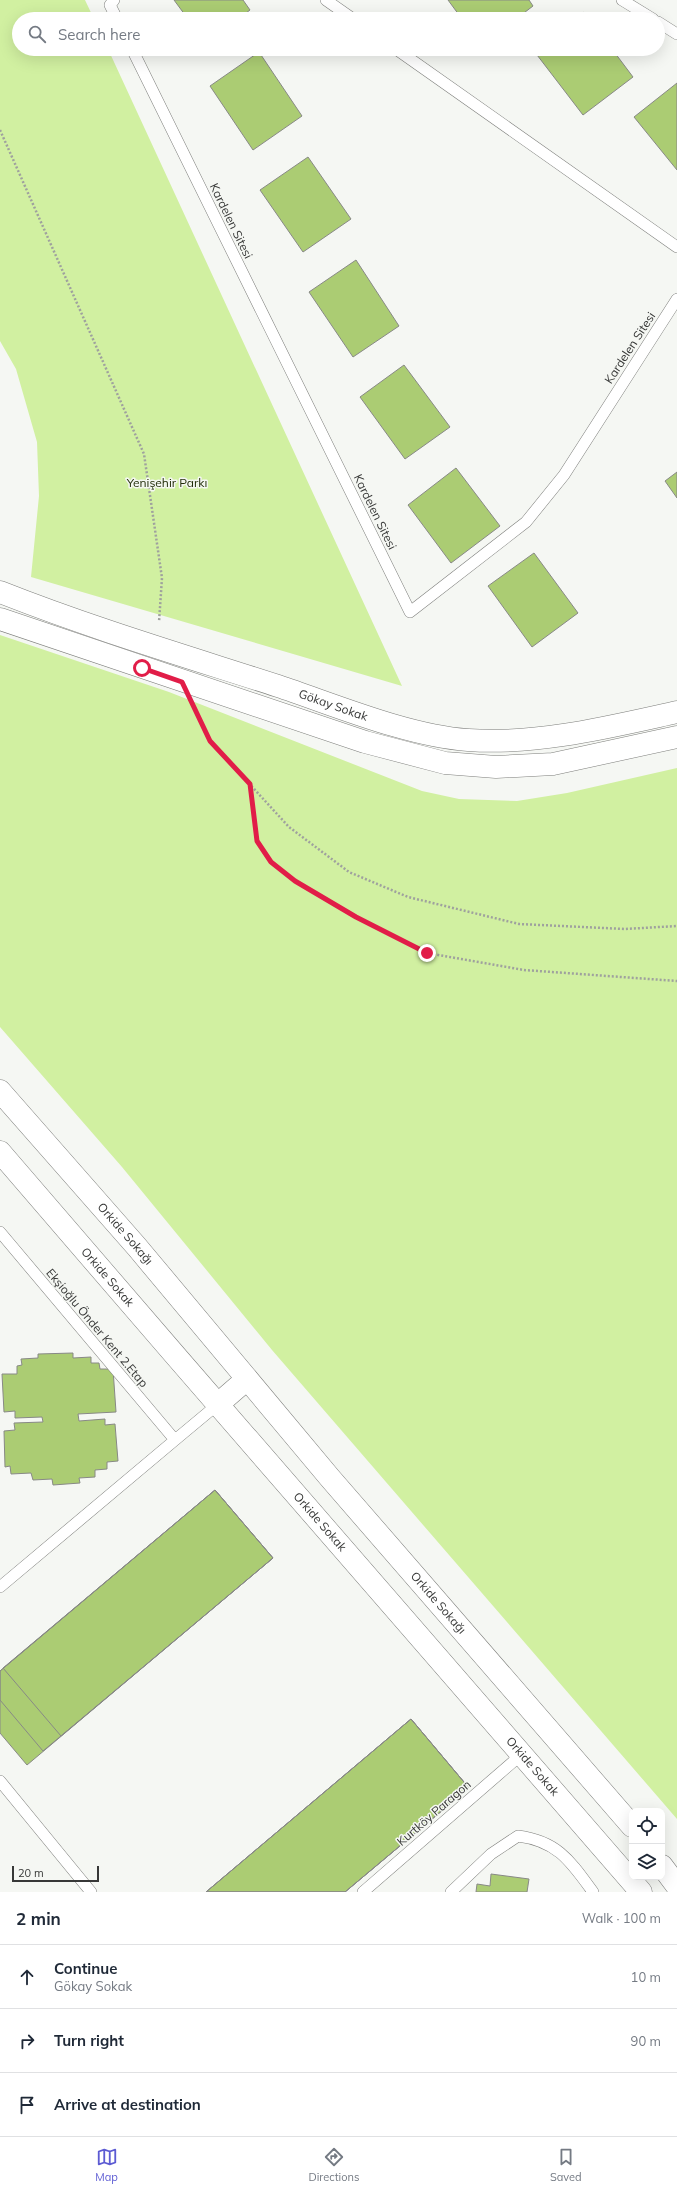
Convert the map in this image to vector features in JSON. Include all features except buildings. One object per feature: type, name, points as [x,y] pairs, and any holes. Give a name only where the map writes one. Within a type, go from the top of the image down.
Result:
[{"type":"street","name":"Gökay Sokak","points":[[0,592],[156,646],[400,726],[435,736],[466,740],[495,741],[547,736],[613,726],[677,712]]},
{"type":"street","name":"Gökay Sokak","points":[[0,619],[182,682],[365,742],[445,763],[496,767],[553,764],[677,737]]},
{"type":"street","name":"Orkide Sokağı","points":[[0,1091],[137,1247],[330,1478],[629,1823]]},
{"type":"street","name":"Orkide Sokak","points":[[0,1152],[217,1405],[522,1754],[640,1892]]},
{"type":"street","points":[[217,1405],[247,1379]]},
{"type":"lane","points":[[114,0],[110,5],[114,12]]},
{"type":"lane","points":[[326,0],[343,12]]},
{"type":"lane","points":[[622,0],[642,12]]},
{"type":"lane","points":[[665,26],[677,34]]},
{"type":"lane","name":"Kardelen Sitesi","points":[[135,56],[410,612],[526,522],[564,476],[677,299]]},
{"type":"lane","points":[[406,56],[677,247]]},
{"type":"lane","name":"Ekşioğlu Önder Kent 2.Etap","points":[[0,1232],[175,1440]]},
{"type":"lane","points":[[0,1587],[217,1405]]},
{"type":"lane","name":"Kurtköy Paragon","points":[[363,1892],[522,1754]]},
{"type":"lane","points":[[0,1781],[91,1892]]},
{"type":"lane","points":[[451,1892],[491,1854],[518,1836],[541,1841],[556,1848],[568,1858],[593,1892]]},
{"type":"path","points":[[0,130],[144,454],[162,578],[156,646]]},
{"type":"path","points":[[182,682],[210,741],[289,827],[349,872],[408,897],[519,924],[625,929],[677,926]]},
{"type":"path","points":[[250,784],[257,841],[271,862],[295,881],[356,917],[427,953],[524,970],[677,981]]},
{"type":"green space","name":"Yenişehir Parkı","points":[[0,0],[85,0],[91,12],[12,12],[12,56],[111,56],[402,686],[31,577],[39,496],[37,442],[16,369],[0,341]]},
{"type":"green space","points":[[0,635],[169,692],[422,791],[459,799],[517,801],[567,793],[677,768],[677,1819],[272,1350],[122,1167],[0,1027]]},
{"type":"route","points":[[142,668],[182,682],[210,741],[250,784],[257,841],[271,862],[295,881],[356,917],[427,953]]}]
